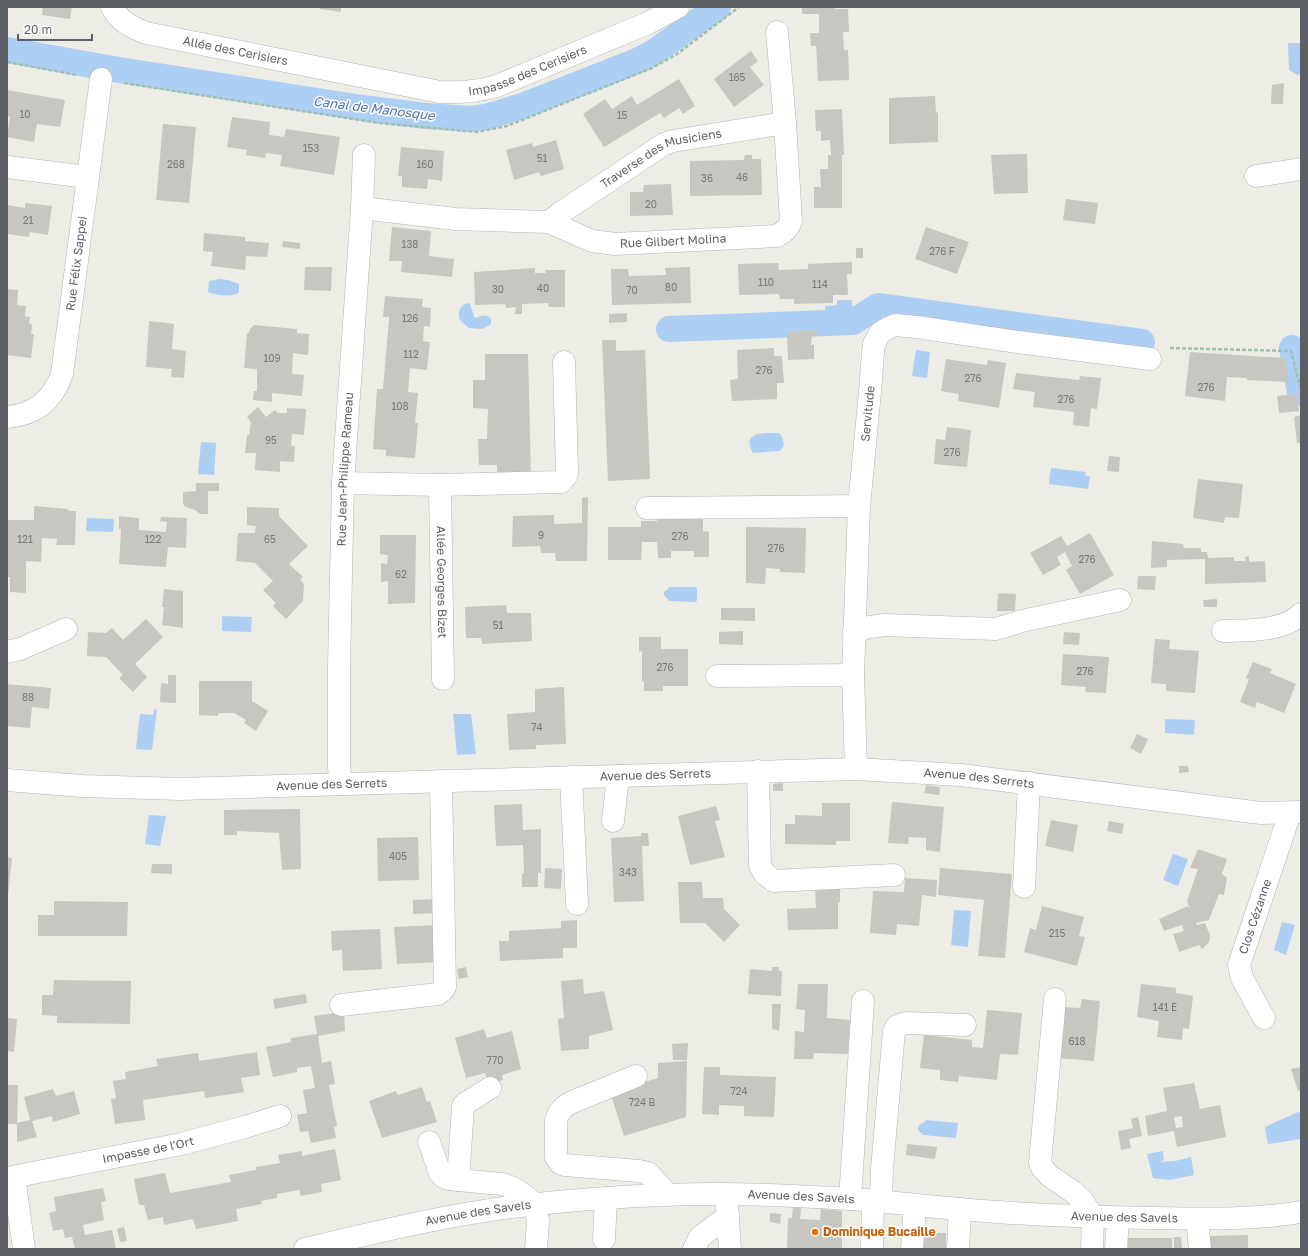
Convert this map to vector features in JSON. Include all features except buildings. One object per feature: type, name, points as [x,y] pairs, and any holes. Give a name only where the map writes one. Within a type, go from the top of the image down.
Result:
[{"type":"street","name":"Allée des Cerisiers","points":[[112,7],[116,15],[123,22],[132,28],[146,33],[369,77]]},
{"type":"street","name":"Impasse des Cerisiers","points":[[369,77],[440,92],[462,93],[485,90],[648,23],[678,7]]},
{"type":"street","name":"Rue Gilbert Molina","points":[[362,208],[455,219],[549,222],[592,241],[615,244],[777,236],[789,227],[791,221],[785,123],[777,32]]},
{"type":"street","name":"Rue Félix Sappei","points":[[7,418],[34,410],[47,400],[59,382],[62,374],[101,79]]},
{"type":"street","name":"Traverse des Musiciens","points":[[549,222],[664,144],[673,141],[785,123]]},
{"type":"street","name":"Rue Jean-Philippe Rameau","points":[[341,784],[339,767],[339,667],[343,483],[362,208],[364,155]]},
{"type":"street","points":[[7,166],[87,177]]},
{"type":"street","points":[[1256,176],[1301,169]]},
{"type":"street","name":"Servitude","points":[[856,769],[853,675],[859,506],[870,392],[872,352],[874,344],[880,333],[895,325],[917,327],[1150,359]]},
{"type":"street","points":[[343,483],[440,485],[558,482],[564,479],[567,472],[564,362]]},
{"type":"street","name":"Allée Georges Bizet","points":[[440,485],[443,680]]},
{"type":"street","points":[[647,508],[859,506]]},
{"type":"street","points":[[854,632],[870,627],[885,625],[995,629],[1022,621],[1120,600]]},
{"type":"street","points":[[1223,631],[1248,630],[1284,625],[1292,622],[1301,614]]},
{"type":"street","points":[[7,652],[20,649],[66,629]]},
{"type":"street","points":[[717,676],[853,675]]},
{"type":"street","name":"Avenue des Serrets","points":[[7,780],[82,786],[180,789],[856,769],[961,775],[1261,813],[1296,813]]},
{"type":"street","points":[[758,771],[760,866],[765,874],[774,881],[894,875]]},
{"type":"street","points":[[613,820],[618,776]]},
{"type":"street","points":[[571,777],[577,904]]},
{"type":"street","points":[[342,1005],[438,994],[445,987],[441,781]]},
{"type":"street","points":[[1024,887],[1029,783]]},
{"type":"street","name":"Clos Cézanne","points":[[1264,1018],[1242,978],[1240,965],[1296,813]]},
{"type":"street","points":[[1055,999],[1040,1163],[1050,1176],[1082,1200],[1093,1217],[1092,1249]]},
{"type":"street","points":[[850,1199],[863,1001]]},
{"type":"street","points":[[872,1249],[882,1169],[892,1036],[894,1031],[897,1026],[906,1023],[965,1025]]},
{"type":"street","points":[[636,1076],[570,1102],[562,1108],[557,1115],[556,1121],[556,1157],[560,1163],[565,1165],[648,1173],[668,1195]]},
{"type":"street","points":[[458,1180],[463,1106],[490,1088]]},
{"type":"street","name":"Impasse de l'Ort","points":[[24,1249],[11,1177],[181,1144],[280,1116]]},
{"type":"street","points":[[429,1142],[440,1173],[443,1177],[447,1179],[508,1185],[516,1188],[535,1204],[538,1222],[536,1249]]},
{"type":"street","points":[[726,1194],[730,1249]]},
{"type":"street","name":"Avenue des Savels","points":[[304,1249],[439,1219],[535,1204],[668,1195],[726,1194],[850,1199],[960,1209],[1118,1218],[1219,1220],[1281,1216],[1301,1212]]},
{"type":"street","points":[[604,1240],[606,1198]]},
{"type":"street","points":[[912,1249],[915,1205]]},
{"type":"street","points":[[958,1249],[960,1209]]},
{"type":"street","points":[[694,1249],[700,1237],[728,1216]]},
{"type":"street","points":[[1116,1249],[1118,1218]]},
{"type":"street","points":[[1198,1219],[1200,1249]]},
{"type":"path","points":[[1150,359],[1151,347],[1291,351],[1301,390]]},
{"type":"water","points":[[1289,43],[1301,43],[1301,73],[1297,75],[1289,70]]},
{"type":"water","points":[[220,279],[239,284],[239,293],[224,296],[208,292],[209,281]]},
{"type":"water","points":[[837,300],[852,300],[853,315],[826,317],[825,306],[837,305]]},
{"type":"water","points":[[467,303],[470,304],[476,318],[484,315],[487,316],[491,319],[491,324],[482,329],[469,328],[461,321],[459,316],[460,310],[462,306]]},
{"type":"water","points":[[916,350],[930,352],[927,378],[912,376]]},
{"type":"water","points":[[767,433],[779,433],[784,442],[780,451],[753,453],[750,446],[752,437]]},
{"type":"water","points":[[201,442],[216,443],[214,475],[198,474]]},
{"type":"water","points":[[1051,468],[1086,472],[1085,475],[1090,477],[1088,489],[1049,484]]},
{"type":"water","points":[[87,518],[114,519],[113,532],[86,531]]},
{"type":"water","points":[[670,587],[696,587],[696,602],[669,601],[664,595],[664,592]]},
{"type":"water","points":[[222,616],[252,617],[251,632],[222,631]]},
{"type":"water","points":[[154,709],[157,710],[152,750],[136,749],[140,714],[153,715]]},
{"type":"water","points":[[453,714],[471,714],[476,754],[457,755]]},
{"type":"water","points":[[1165,719],[1195,720],[1194,735],[1165,733]]},
{"type":"water","points":[[149,815],[166,816],[160,846],[145,844]]},
{"type":"water","points":[[1173,854],[1188,859],[1178,886],[1163,880]]},
{"type":"water","points":[[954,910],[971,911],[968,947],[951,945]]},
{"type":"water","points":[[1282,922],[1295,925],[1286,955],[1274,950]]},
{"type":"water","points":[[1298,1112],[1301,1114],[1301,1139],[1268,1144],[1265,1127]]},
{"type":"water","points":[[926,1120],[958,1123],[956,1138],[923,1135],[918,1130],[919,1125]]},
{"type":"water","points":[[1163,1151],[1164,1160],[1159,1162],[1175,1161],[1191,1157],[1194,1175],[1170,1180],[1153,1178],[1147,1154]]},
{"type":"waterway","name":"Canal de Manosque","points":[[7,50],[119,70],[362,108],[426,116],[470,119],[486,117],[522,106],[637,61],[654,52],[718,7]]},
{"type":"waterway","points":[[669,329],[853,322],[878,306],[1142,342]]},
{"type":"waterway","points":[[1292,348],[1301,393]]},
{"type":"place","name":"Dominique Bucaille","points":[[815,1232]]}]
